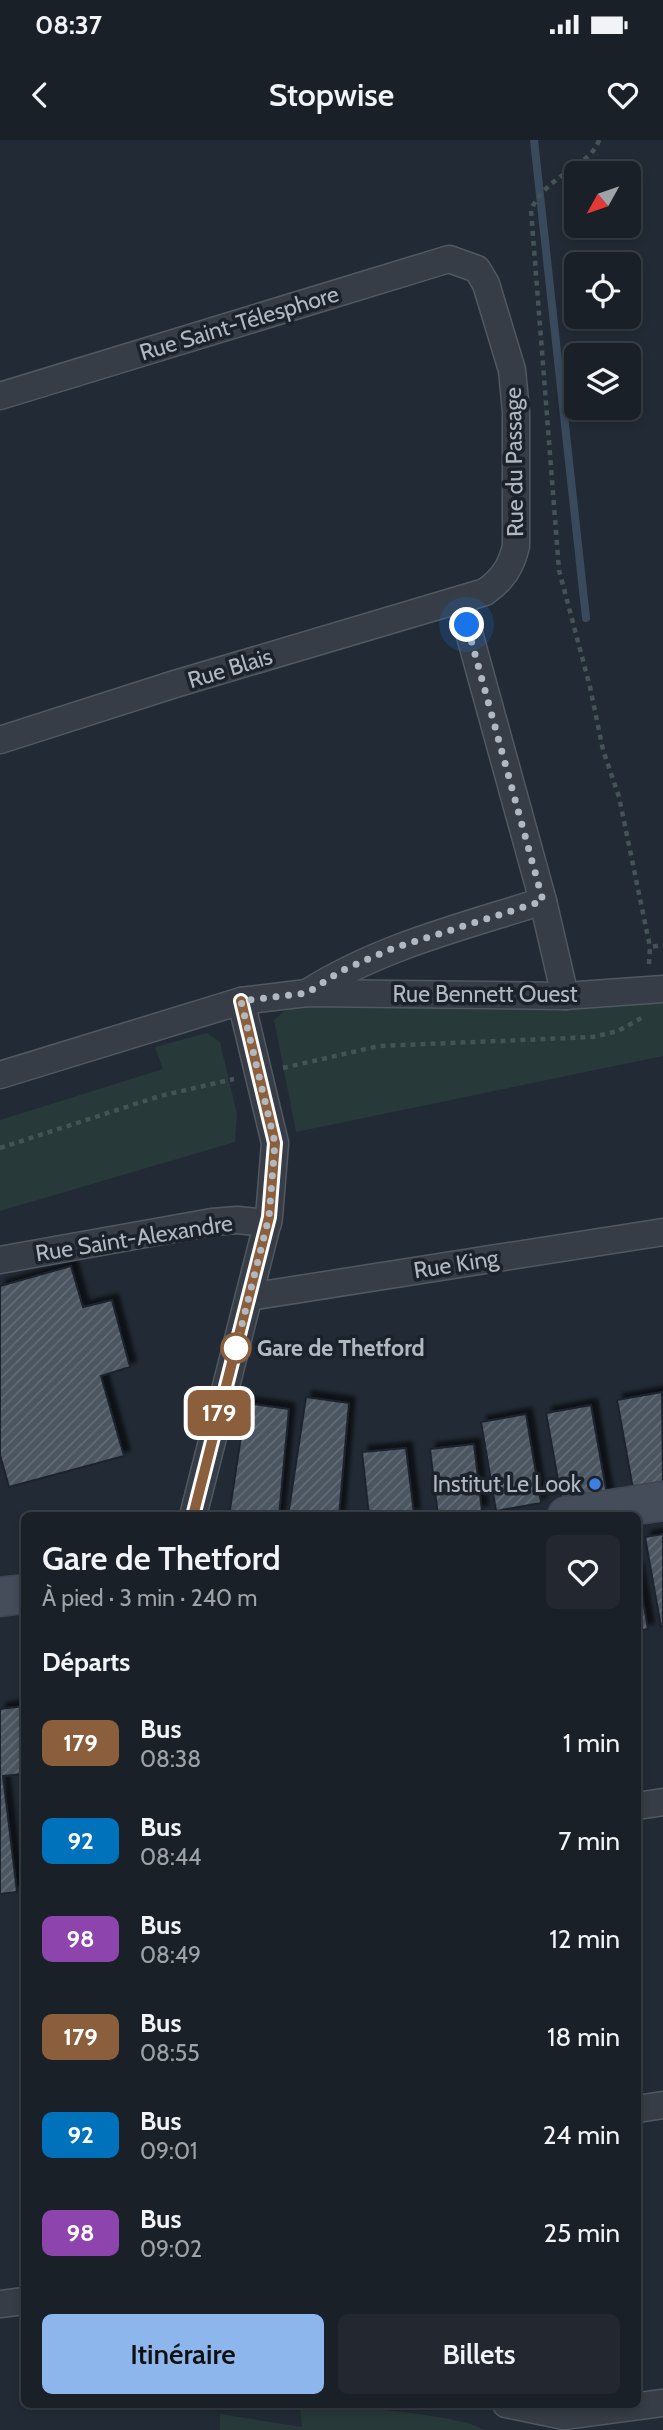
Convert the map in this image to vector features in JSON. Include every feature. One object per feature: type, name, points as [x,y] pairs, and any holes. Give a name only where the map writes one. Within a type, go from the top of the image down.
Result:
[{"type":"street","name":"Rue Saint-Télesphore","points":[[0,396],[449,259],[477,268]]},
{"type":"street","name":"Rue du Passage","points":[[460,600],[485,592],[501,580],[511,565],[516,546],[516,412],[512,370],[486,284],[477,268]]},
{"type":"street","name":"Rue Blais","points":[[0,740],[460,600]]},
{"type":"street","points":[[460,600],[543,901],[565,996]]},
{"type":"street","name":"Rue Bennett Ouest","points":[[307,993],[341,971],[391,949],[543,901]]},
{"type":"street","name":"Rue Bennett Ouest","points":[[0,1075],[241,1001],[307,993],[565,996],[656,990]]},
{"type":"street","points":[[194,1512],[268,1223],[275,1143],[241,1001]]},
{"type":"street","name":"Rue Saint-Alexandre","points":[[0,1260],[212,1222],[237,1220],[268,1223]]},
{"type":"street","name":"Rue King","points":[[249,1297],[663,1232]]},
{"type":"street","points":[[593,1512],[663,1501]]},
{"type":"street","points":[[0,1598],[21,1594]]},
{"type":"street","points":[[641,1805],[663,1802]]},
{"type":"street","points":[[641,2108],[663,2105]]},
{"type":"street","points":[[0,2304],[21,2301]]},
{"type":"street","points":[[641,2406],[663,2403]]},
{"type":"street","points":[[524,2415],[564,2416],[625,2408]]},
{"type":"path","points":[[0,1148],[160,1096],[379,1046],[593,1037],[638,1022],[648,1014],[656,990],[620,797],[603,750],[590,687],[559,570],[531,210],[538,195],[554,180],[585,159],[599,140]]},
{"type":"path","points":[[650,947],[663,945]]},
{"type":"shaded area","points":[[663,1001],[663,1056],[296,1132],[274,1020],[295,1002]]},
{"type":"shaded area","points":[[207,1033],[220,1042],[237,1114],[235,1142],[0,1211],[0,1120],[163,1069],[155,1047]]},
{"type":"shaded area","points":[[300,2408],[366,2408],[451,2419],[484,2430],[220,2430],[220,2414],[302,2427]]},
{"type":"building","points":[[71,1266],[83,1307],[112,1300],[130,1367],[101,1376],[124,1456],[9,1487],[0,1455],[0,1286]]},
{"type":"building","points":[[662,1392],[663,1484],[633,1489],[617,1400]]},
{"type":"building","points":[[306,1397],[349,1403],[339,1512],[289,1512]]},
{"type":"building","points":[[246,1403],[289,1409],[279,1512],[230,1512]]},
{"type":"building","points":[[591,1405],[607,1495],[562,1502],[546,1413]]},
{"type":"building","points":[[526,1414],[541,1503],[496,1511],[481,1422]]},
{"type":"building","points":[[474,1444],[482,1511],[438,1512],[430,1449]]},
{"type":"building","points":[[406,1448],[414,1512],[369,1512],[362,1452]]},
{"type":"building","points":[[663,1534],[663,1626],[661,1627],[645,1537]]},
{"type":"building","points":[[641,1590],[648,1629],[641,1630]]},
{"type":"building","points":[[21,1706],[21,1774],[3,1776],[17,1892],[0,1894],[0,1709]]},
{"type":"waterway","points":[[534,140],[586,618]]},
{"type":"bus line","name":"179","points":[[194,1512],[269,1217],[275,1143],[241,1001]]},
{"type":"place","name":"Gare de Thetford","points":[[236,1348]]},
{"type":"place","name":"Institut Le Look","points":[[595,1484]]},
{"type":"route","points":[[236,1348],[269,1217],[275,1143],[241,1001],[307,993],[341,971],[391,949],[543,901],[467,625]]}]
